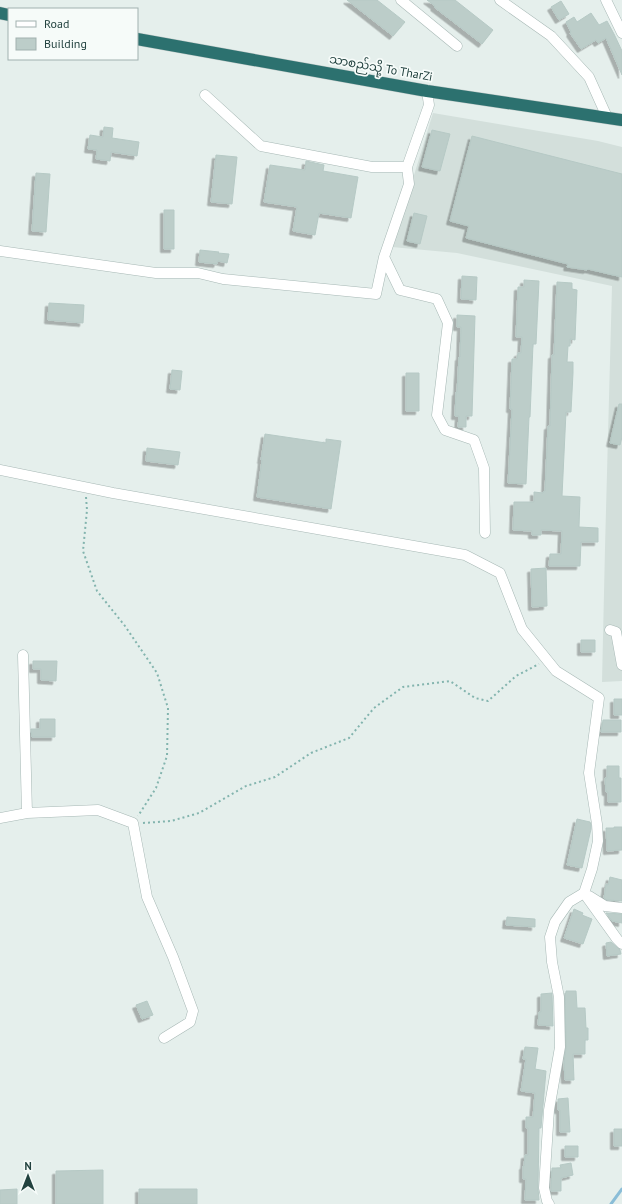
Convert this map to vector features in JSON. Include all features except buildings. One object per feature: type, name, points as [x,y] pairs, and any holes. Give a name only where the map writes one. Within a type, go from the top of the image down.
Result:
[{"type":"highway","name":"သာစည်သို့ To TharZi","points":[[138,39],[427,91],[622,120]]},
{"type":"street","points":[[401,0],[457,46]]},
{"type":"street","points":[[500,0],[551,36],[589,76],[607,117]]},
{"type":"street","points":[[606,0],[622,33]]},
{"type":"street","points":[[0,251],[156,273],[198,273],[223,279],[376,294],[384,257],[409,184],[407,167],[429,105],[427,91]]},
{"type":"street","points":[[204,95],[261,146],[372,167],[407,167]]},
{"type":"street","points":[[384,257],[400,290],[437,298],[448,323],[437,415],[444,430],[474,440],[484,468],[485,533]]},
{"type":"street","points":[[0,470],[85,488],[465,555],[500,573],[522,629],[556,671],[598,698],[589,773],[597,824],[598,841],[592,869],[584,894],[569,902],[555,922],[550,937],[552,962],[559,997],[560,1047],[549,1110],[544,1188],[549,1204]]},
{"type":"street","points":[[610,630],[616,632],[622,665]]},
{"type":"street","points":[[23,655],[27,813]]},
{"type":"street","points":[[0,818],[27,813],[98,810],[133,823],[147,897],[194,1011],[190,1022],[164,1038]]},
{"type":"street","points":[[584,894],[605,906],[622,908]]},
{"type":"street","points":[[584,894],[622,944]]},
{"type":"path","points":[[85,488],[87,510],[83,551],[97,591],[125,626],[157,673],[168,708],[167,756],[156,788],[133,823]]},
{"type":"path","points":[[133,823],[171,821],[200,813],[246,786],[275,777],[311,753],[349,738],[374,708],[403,687],[450,681],[475,698],[488,701],[516,676],[548,660]]},
{"type":"shaded area","points":[[433,113],[598,141],[622,147],[622,681],[602,682],[612,286],[457,253],[392,247]]},
{"type":"waterway","points":[[611,1204],[622,1189]]}]
